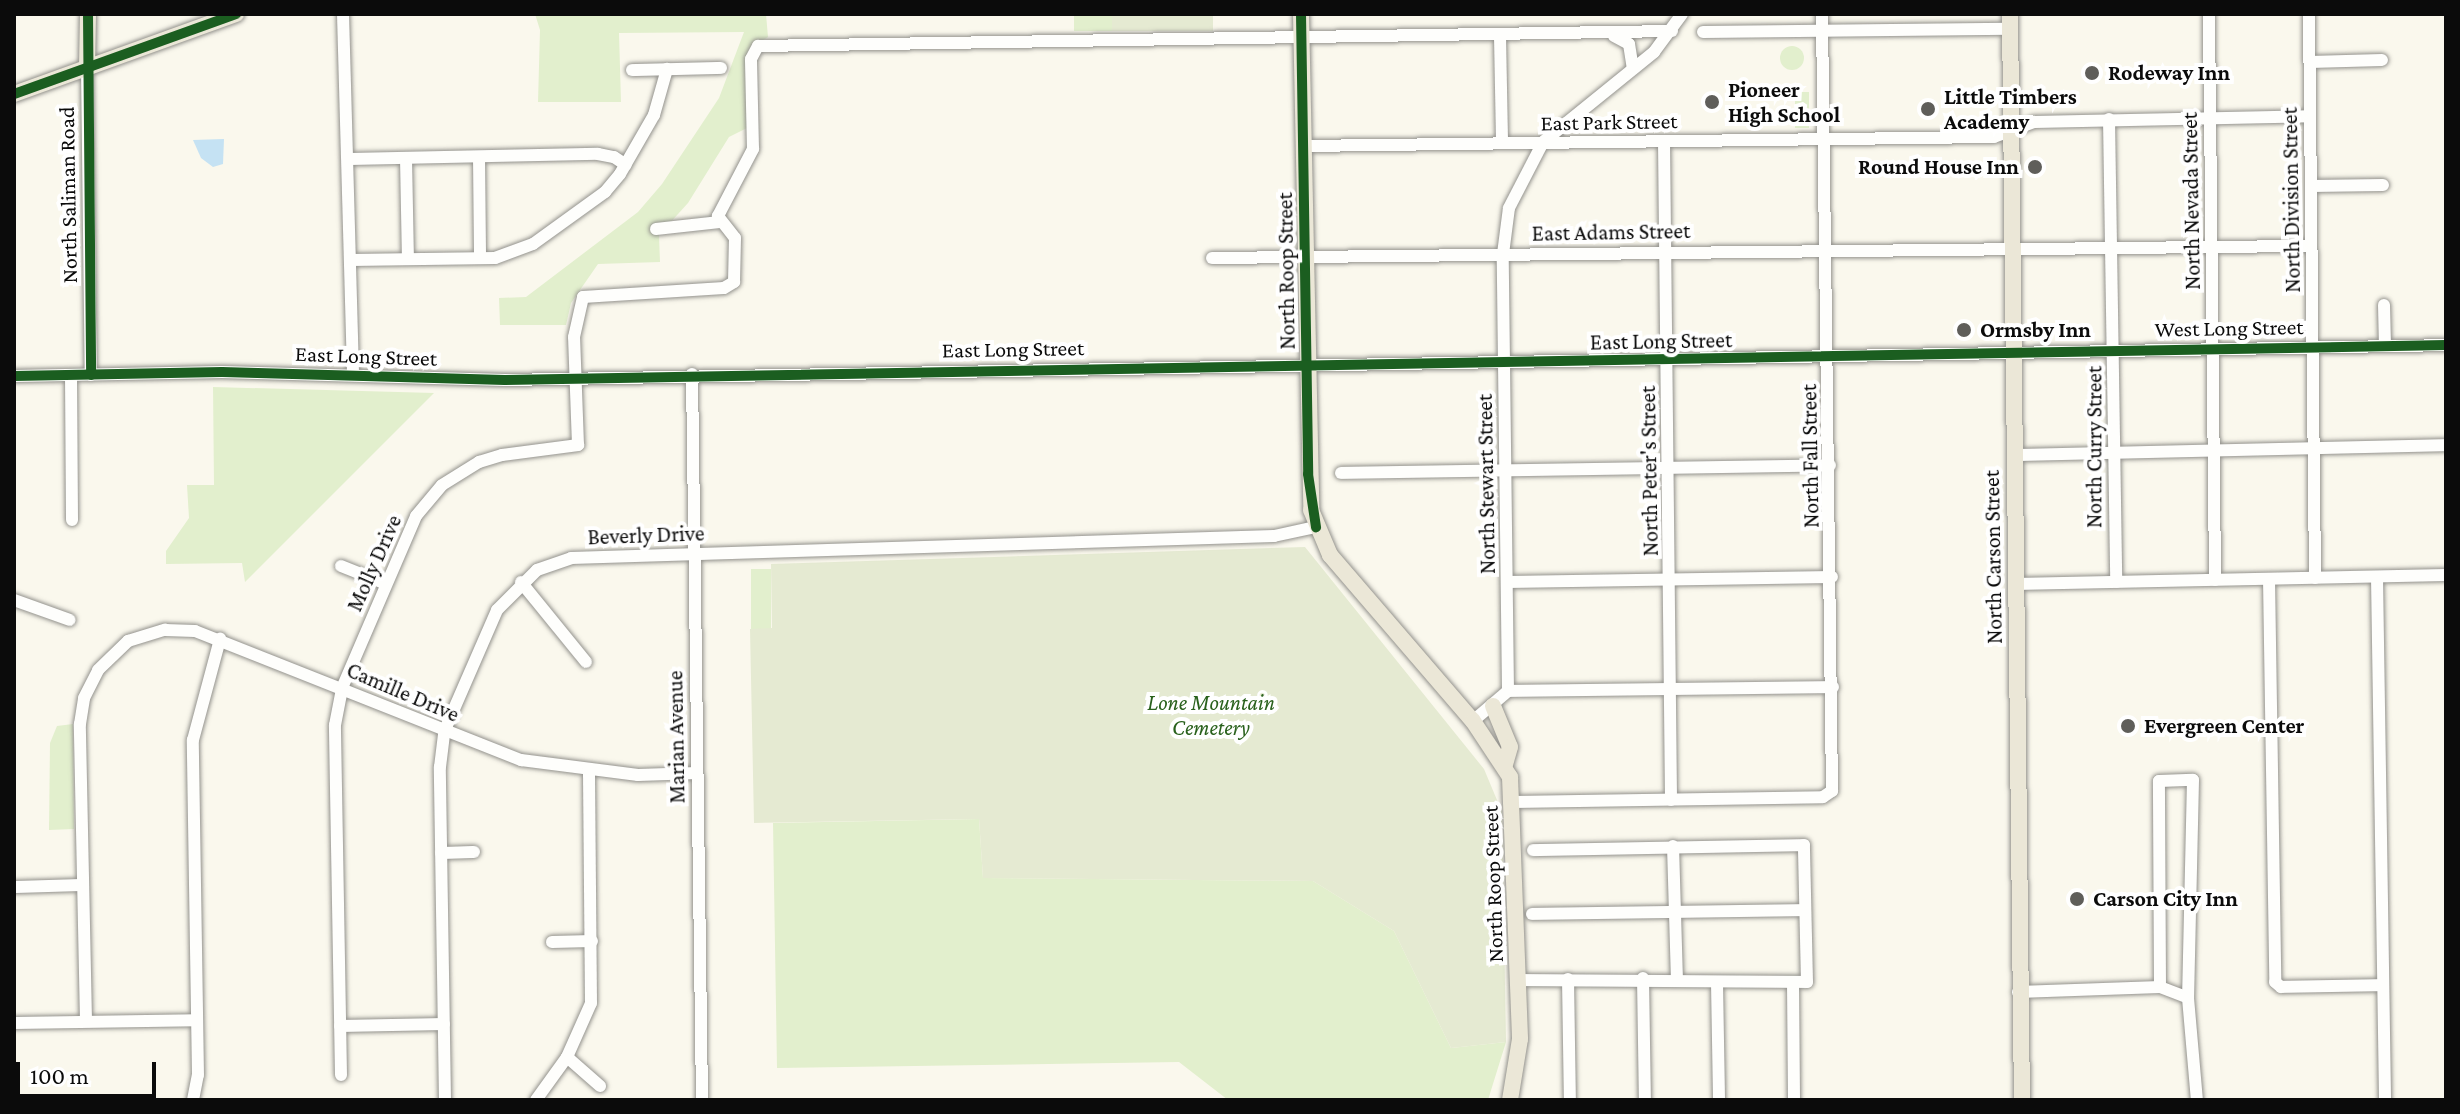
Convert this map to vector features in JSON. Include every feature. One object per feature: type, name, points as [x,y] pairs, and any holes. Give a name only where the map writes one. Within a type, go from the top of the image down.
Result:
[{"type":"main road","name":"North Saliman Road","points":[[87,67],[88,14]]},
{"type":"main road","points":[[14,94],[236,14]]},
{"type":"main road","name":"North Roop Street","points":[[1301,14],[1308,474],[1316,527],[1361,594],[1473,721],[1505,765],[1513,802],[1519,980],[1519,1067],[1510,1100]]},
{"type":"main road","name":"North Carson Street","points":[[2010,22],[2018,992],[2023,1097]]},
{"type":"main road","points":[[1493,706],[1510,747],[1505,765]]},
{"type":"street","points":[[343,14],[350,159],[353,374]]},
{"type":"street","name":"North Stewart Street","points":[[1508,691],[1503,254],[1514,194],[1543,142],[1633,69],[1672,31],[1682,14]]},
{"type":"street","name":"North Fall Street","points":[[1671,800],[1823,797],[1834,783],[1822,14]]},
{"type":"street","name":"North Nevada Street","points":[[2209,14],[2215,580]]},
{"type":"street","name":"North Division Street","points":[[2309,14],[2315,578]]},
{"type":"street","points":[[1703,32],[1822,31],[2010,22]]},
{"type":"street","points":[[656,229],[720,222],[719,210],[753,149],[751,59],[758,46],[1607,35],[1672,31]]},
{"type":"street","points":[[1607,35],[1629,44],[1633,69]]},
{"type":"street","points":[[1500,36],[1502,143]]},
{"type":"street","points":[[2310,62],[2382,60]]},
{"type":"street","name":"North Saliman Road","points":[[87,67],[91,375]]},
{"type":"street","points":[[632,70],[721,68]]},
{"type":"street","points":[[351,260],[506,256],[533,244],[605,192],[626,165],[654,115],[667,69]]},
{"type":"street","name":"East Park Street","points":[[1303,146],[1994,137],[2034,122],[2310,116]]},
{"type":"street","name":"North Curry Street","points":[[2109,119],[2116,582]]},
{"type":"street","name":"North Peter's Street","points":[[1664,141],[1671,800]]},
{"type":"street","points":[[350,159],[598,154],[626,165]]},
{"type":"street","points":[[479,157],[480,258]]},
{"type":"street","points":[[406,158],[408,259]]},
{"type":"street","points":[[2311,186],[2383,185]]},
{"type":"street","name":"Molly Drive","points":[[341,1075],[335,725],[342,688],[416,516],[442,485],[479,462],[502,455],[578,445],[575,377],[576,322],[580,303],[588,294],[731,286],[737,277],[735,238],[720,222]]},
{"type":"street","name":"East Adams Street","points":[[1212,258],[2311,246]]},
{"type":"street","points":[[2384,305],[2385,346]]},
{"type":"street","name":"West Long Street","points":[[2012,353],[2446,345]]},
{"type":"street","name":"East Long Street","points":[[14,376],[353,374],[575,377],[2012,353]]},
{"type":"street","name":"Marian Avenue","points":[[692,374],[702,1100]]},
{"type":"street","points":[[71,375],[72,520]]},
{"type":"street","points":[[2014,455],[2446,445]]},
{"type":"street","points":[[1341,473],[1830,465]]},
{"type":"street","name":"Beverly Drive","points":[[445,1100],[441,853],[444,732],[497,610],[521,582],[571,558],[1274,536],[1316,527]]},
{"type":"street","points":[[341,566],[386,584]]},
{"type":"street","points":[[2015,584],[2446,575]]},
{"type":"street","points":[[1507,582],[1832,577]]},
{"type":"street","points":[[2377,577],[2385,1100]]},
{"type":"street","points":[[2269,579],[2277,984],[2383,985]]},
{"type":"street","points":[[521,582],[586,662]]},
{"type":"street","points":[[14,600],[70,620]]},
{"type":"street","name":"Camille Drive","points":[[83,885],[80,724],[84,698],[107,660],[128,641],[165,630],[195,631],[220,639],[498,755],[638,775],[697,773]]},
{"type":"street","points":[[193,1100],[196,1020],[193,740],[220,639]]},
{"type":"street","points":[[1473,721],[1508,691],[1833,687]]},
{"type":"street","points":[[536,1100],[567,1057],[591,1003],[589,769]]},
{"type":"street","points":[[2160,987],[2159,781],[2193,780],[2188,998],[2197,1100]]},
{"type":"street","points":[[1513,802],[1671,800]]},
{"type":"street","points":[[1519,980],[1677,978],[1717,983],[1807,982],[1804,845],[1533,850]]},
{"type":"street","points":[[1673,846],[1677,978]]},
{"type":"street","points":[[441,853],[474,852]]},
{"type":"street","points":[[14,887],[83,885],[86,1021]]},
{"type":"street","points":[[1532,914],[1805,910]]},
{"type":"street","points":[[552,942],[592,941]]},
{"type":"street","points":[[1643,978],[1645,1100]]},
{"type":"street","points":[[1568,979],[1570,1100]]},
{"type":"street","points":[[1717,983],[1719,1100]]},
{"type":"street","points":[[1793,983],[1794,1100]]},
{"type":"street","points":[[2018,992],[2160,987],[2188,998]]},
{"type":"street","points":[[14,1023],[196,1020]]},
{"type":"street","points":[[340,1026],[444,1024]]},
{"type":"street","points":[[567,1057],[600,1086]]},
{"type":"green space","points":[[535,14],[766,14],[768,37],[751,48],[747,128],[729,137],[688,203],[659,235],[660,262],[598,264],[571,303],[566,325],[500,325],[499,298],[526,297],[638,212],[662,184],[719,98],[744,32],[619,33],[621,102],[538,102],[540,30]]},
{"type":"green space","points":[[1074,14],[1112,14],[1112,31],[1074,31]]},
{"type":"green space","points":[[1112,14],[1213,14],[1213,31],[1112,31]]},
{"type":"green space","points":[[1792,46],[1801,49],[1804,58],[1801,67],[1792,70],[1783,67],[1780,58],[1783,49]]},
{"type":"green space","points":[[1795,92],[1809,92],[1809,128],[1795,128]]},
{"type":"green space","points":[[213,387],[434,393],[245,582],[242,563],[166,564],[166,551],[189,518],[187,485],[214,485]]},
{"type":"green space","name":"Lone Mountain Cemetery","points":[[1305,547],[1484,769],[1502,812],[1506,1042],[1451,1048],[1394,931],[1313,881],[983,878],[979,819],[754,823],[750,629],[772,628],[771,564]]},
{"type":"green space","points":[[751,569],[771,569],[771,629],[751,629]]},
{"type":"green space","points":[[73,724],[74,829],[49,830],[50,743],[57,726]]},
{"type":"green space","points":[[979,819],[983,878],[1313,881],[1394,931],[1451,1048],[1506,1042],[1488,1100],[1228,1100],[1179,1062],[777,1068],[773,823]]},
{"type":"water","points":[[224,139],[223,164],[213,167],[201,158],[193,140]]},
{"type":"cycle path","points":[[88,14],[91,375]]},
{"type":"cycle path","points":[[14,94],[236,14]]},
{"type":"cycle path","points":[[1301,14],[1308,474],[1316,527]]},
{"type":"cycle path","points":[[14,376],[222,372],[505,380],[2446,345]]},
{"type":"place","name":"Rodeway Inn","points":[[2092,73]]},
{"type":"place","name":"Pioneer High School","points":[[1712,102]]},
{"type":"place","name":"Little Timbers Academy","points":[[1928,109]]},
{"type":"place","name":"Round House Inn","points":[[2035,167]]},
{"type":"place","name":"Ormsby Inn","points":[[1964,330]]},
{"type":"place","name":"Evergreen Center","points":[[2128,726]]},
{"type":"place","name":"Carson City Inn","points":[[2077,899]]}]
